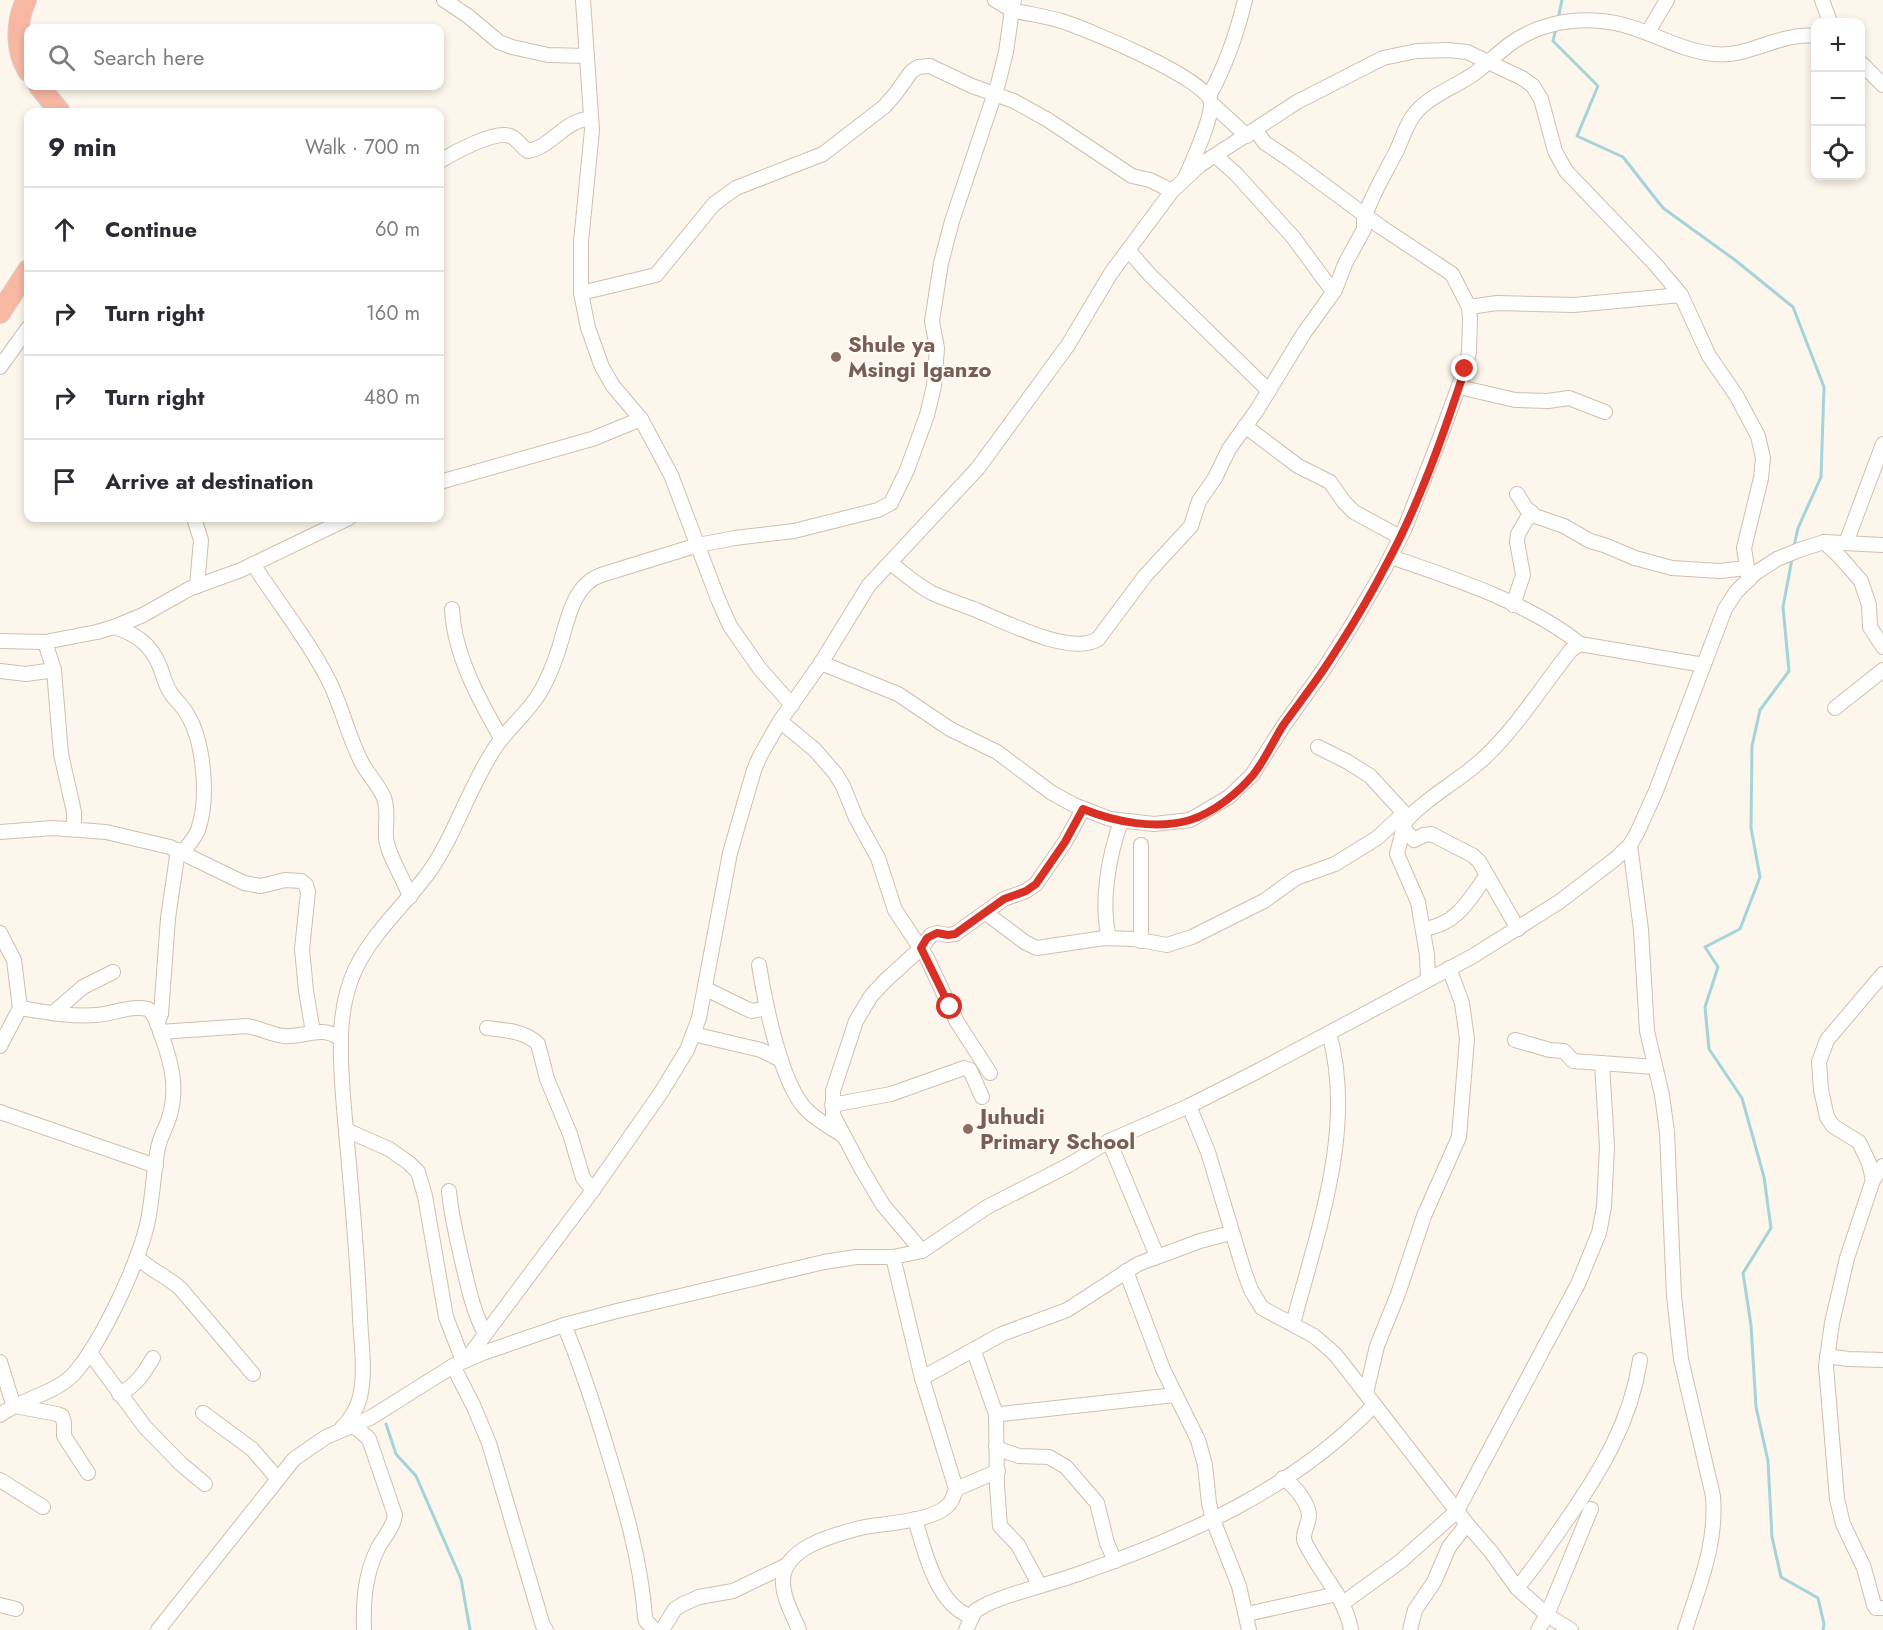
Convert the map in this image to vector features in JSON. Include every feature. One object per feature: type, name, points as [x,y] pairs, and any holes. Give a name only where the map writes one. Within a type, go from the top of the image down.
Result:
[{"type":"highway","points":[[24,64],[18,42],[18,23],[26,0]]},
{"type":"highway","points":[[42,90],[57,108]]},
{"type":"highway","points":[[0,313],[24,276]]},
{"type":"street","points":[[444,0],[468,16],[499,42],[548,55],[587,56]]},
{"type":"street","points":[[583,0],[591,150],[583,211],[581,293],[588,328],[602,367],[613,386],[641,419],[671,475],[730,626],[760,669],[792,705]]},
{"type":"street","points":[[821,663],[898,694],[955,732],[997,752],[1052,793],[1083,809],[1121,821],[1154,824],[1190,820],[1229,797],[1252,775],[1324,669],[1400,537],[1418,497],[1459,387],[1469,352],[1469,307],[1452,274],[1251,133],[1199,87],[1160,63],[1062,21],[995,0]]},
{"type":"street","points":[[1185,178],[1201,141],[1210,99],[1227,57],[1245,0]]},
{"type":"street","points":[[1648,32],[1667,0]]},
{"type":"street","points":[[1822,0],[1829,18]]},
{"type":"street","points":[[158,1630],[294,1459],[342,1429],[355,1411],[363,1379],[359,1270],[348,1175],[340,1039],[347,991],[355,970],[380,932],[410,897],[438,858],[477,778],[501,738],[529,709],[543,687],[557,655],[573,604],[581,589],[597,577],[698,545],[794,531],[878,510],[891,503],[907,470],[927,415],[934,386],[937,348],[932,321],[941,263],[952,221],[1006,52],[1013,5]]},
{"type":"street","points":[[891,563],[907,577],[932,593],[1011,625],[1060,641],[1092,643],[1098,639],[1156,564],[1191,526],[1199,501],[1215,478],[1229,449],[1269,391],[1299,340],[1335,290],[1345,264],[1364,229],[1365,215],[1370,200],[1398,149],[1412,117],[1419,108],[1475,73],[1518,39],[1561,22],[1575,20],[1621,24],[1704,53],[1722,55],[1792,36],[1811,36]]},
{"type":"street","points":[[326,1437],[380,1412],[460,1362],[564,1325],[824,1262],[856,1257],[892,1257],[922,1251],[987,1207],[1069,1165],[1109,1141],[1189,1106],[1329,1033],[1518,929],[1592,878],[1630,844],[1656,791],[1725,609],[1748,574],[1744,548],[1761,478],[1762,449],[1743,406],[1709,356],[1681,296],[1655,264],[1566,171],[1555,151],[1541,99],[1533,86],[1489,61],[1467,52],[1417,51],[1383,58],[1298,102],[1200,165],[1172,191],[1098,291],[1068,345],[985,459],[869,585],[821,663],[780,721],[760,756],[742,808],[725,879],[706,990],[687,1050],[593,1190],[485,1334],[460,1362]]},
{"type":"street","points":[[581,293],[656,275],[711,207],[724,195],[736,188],[823,154],[885,106],[911,72],[918,67],[930,66],[972,86],[1014,101],[1048,120],[1132,176],[1150,180],[1172,191]]},
{"type":"street","points":[[1865,67],[1883,85]]},
{"type":"street","points":[[444,159],[459,150],[502,135],[513,137],[528,151],[533,150],[546,144],[576,122],[591,120]]},
{"type":"street","points":[[1216,156],[1236,174],[1293,237],[1329,286],[1335,290]]},
{"type":"street","points":[[1128,250],[1150,275],[1269,391]]},
{"type":"street","points":[[1469,307],[1497,303],[1574,305],[1681,296]]},
{"type":"street","points":[[0,367],[24,334]]},
{"type":"street","points":[[1459,387],[1515,400],[1569,398],[1605,412]]},
{"type":"street","points":[[444,482],[592,439],[641,419]]},
{"type":"street","points":[[1245,426],[1298,466],[1330,483],[1354,512],[1400,537]]},
{"type":"street","points":[[1846,543],[1883,444]]},
{"type":"street","points":[[1518,494],[1535,516],[1571,529],[1590,542],[1672,568],[1754,574],[1777,559],[1824,542],[1883,545]]},
{"type":"street","points":[[1514,605],[1523,575],[1517,542],[1518,534],[1531,513]]},
{"type":"street","points":[[195,522],[201,540],[197,586]]},
{"type":"street","points":[[0,641],[45,642],[114,627],[143,615],[197,586],[253,564],[341,522]]},
{"type":"street","points":[[1824,542],[1861,581],[1869,605],[1870,627],[1883,647]]},
{"type":"street","points":[[1391,556],[1514,605],[1558,627],[1580,644],[1704,665]]},
{"type":"street","points":[[253,564],[277,602],[304,637],[328,679],[361,762],[380,789],[388,813],[386,838],[389,852],[410,897]]},
{"type":"street","points":[[452,609],[453,622],[468,672],[501,738]]},
{"type":"street","points":[[114,627],[138,636],[156,658],[171,693],[186,711],[197,735],[204,778],[200,822],[195,836],[180,851],[170,898],[159,1028]]},
{"type":"street","points":[[45,642],[54,670],[61,754],[74,812],[74,829]]},
{"type":"street","points":[[986,913],[1026,943],[1037,948],[1086,940],[1109,939],[1167,945],[1200,934],[1274,896],[1296,878],[1335,864],[1404,821],[1422,804],[1463,776],[1491,752],[1521,718],[1571,650],[1580,644]]},
{"type":"street","points":[[0,671],[26,674],[54,670]]},
{"type":"street","points":[[1835,708],[1883,670]]},
{"type":"street","points":[[780,721],[805,740],[838,778],[878,858],[895,910],[921,948],[966,1038],[990,1073]]},
{"type":"street","points":[[1318,747],[1370,776],[1404,821],[1414,840],[1431,834],[1472,855],[1484,867],[1518,929]]},
{"type":"street","points":[[922,1251],[883,1205],[833,1115],[832,1105],[837,1076],[861,1009],[885,981],[921,948],[931,935],[955,934],[1004,899],[1026,891],[1036,884],[1065,842],[1083,809]]},
{"type":"street","points":[[1109,939],[1106,919],[1107,896],[1112,854],[1121,821]]},
{"type":"street","points":[[1404,821],[1397,854],[1415,892],[1424,929],[1428,979]]},
{"type":"street","points":[[0,832],[39,828],[74,829],[135,838],[180,851],[244,883],[261,886],[293,880],[301,881],[306,885],[308,901],[302,949],[313,1032]]},
{"type":"street","points":[[1630,844],[1641,930],[1647,1031],[1662,1095],[1667,1132],[1674,1284],[1682,1366],[1713,1497],[1711,1548],[1685,1630]]},
{"type":"street","points":[[1141,845],[1142,941]]},
{"type":"street","points":[[1424,929],[1442,926],[1451,920],[1465,906],[1487,875]]},
{"type":"street","points":[[0,933],[14,960],[20,1008],[0,1046]]},
{"type":"street","points":[[759,965],[767,1008],[781,1060],[792,1086],[805,1108],[843,1136]]},
{"type":"street","points":[[1366,1393],[1377,1346],[1398,1294],[1424,1216],[1459,1137],[1467,1039],[1462,1004],[1449,968]]},
{"type":"street","points":[[53,1013],[83,987],[113,972]]},
{"type":"street","points":[[1873,1180],[1869,1163],[1859,1142],[1833,1126],[1827,1117],[1819,1062],[1827,1040],[1883,974]]},
{"type":"street","points":[[706,990],[752,1011],[767,1008]]},
{"type":"street","points":[[0,1415],[66,1381],[90,1353],[137,1257],[147,1223],[158,1149],[169,1119],[174,1091],[170,1062],[152,1012],[142,1008],[94,1015],[53,1013],[20,1008]]},
{"type":"street","points":[[159,1028],[235,1026],[261,1028],[286,1036],[327,1031],[340,1039]]},
{"type":"street","points":[[487,1028],[509,1030],[534,1040],[538,1044],[547,1079],[570,1134],[583,1178],[593,1190]]},
{"type":"street","points":[[1293,1324],[1334,1162],[1337,1076],[1334,1050],[1329,1033]]},
{"type":"street","points":[[693,1034],[761,1050],[781,1060]]},
{"type":"street","points":[[1515,1040],[1550,1050],[1564,1051],[1573,1060],[1655,1067]]},
{"type":"street","points":[[1246,1614],[1340,1599],[1401,1561],[1458,1511],[1570,1300],[1599,1233],[1606,1182],[1602,1063]]},
{"type":"street","points":[[832,1105],[891,1094],[964,1068],[970,1070],[982,1097]]},
{"type":"street","points":[[1189,1106],[1202,1133],[1231,1233],[1257,1301],[1270,1314],[1293,1324],[1325,1344],[1343,1363],[1517,1588],[1547,1615],[1571,1630]]},
{"type":"street","points":[[0,1112],[156,1166]]},
{"type":"street","points":[[346,1130],[389,1149],[418,1172],[425,1196],[446,1317],[474,1407],[489,1443],[529,1582],[546,1630]]},
{"type":"street","points":[[1109,1141],[1157,1256]]},
{"type":"street","points":[[1883,1166],[1873,1180],[1839,1287],[1827,1356],[1826,1378],[1833,1472],[1840,1514],[1864,1568],[1874,1605],[1876,1608],[1883,1608]]},
{"type":"street","points":[[449,1191],[455,1231],[475,1312],[485,1334]]},
{"type":"street","points":[[922,1378],[1002,1334],[1067,1310],[1126,1271],[1157,1256],[1231,1233]]},
{"type":"street","points":[[137,1257],[149,1268],[180,1288],[252,1374]]},
{"type":"street","points":[[892,1257],[922,1378],[956,1489]]},
{"type":"street","points":[[1126,1271],[1141,1314],[1175,1395],[1201,1447],[1213,1520],[1239,1586],[1249,1630]]},
{"type":"street","points":[[564,1325],[580,1362],[624,1502],[640,1578],[645,1617],[652,1629],[683,1604],[699,1597],[733,1591],[785,1566],[803,1549],[823,1540],[860,1528],[934,1514],[948,1506],[956,1489],[998,1471]]},
{"type":"street","points":[[974,1351],[996,1413],[1000,1526],[1018,1545],[1040,1586]]},
{"type":"street","points":[[90,1353],[145,1427],[165,1449],[205,1484]]},
{"type":"street","points":[[1827,1356],[1883,1360]]},
{"type":"street","points":[[119,1394],[132,1387],[153,1358]]},
{"type":"street","points":[[1517,1588],[1586,1493],[1609,1453],[1629,1411],[1640,1360]]},
{"type":"street","points":[[0,1362],[14,1406]]},
{"type":"street","points":[[996,1413],[1175,1395]]},
{"type":"street","points":[[968,1625],[975,1611],[987,1604],[1115,1561],[1213,1520],[1283,1478],[1335,1441],[1374,1405]]},
{"type":"street","points":[[14,1406],[62,1416],[64,1436],[88,1473]]},
{"type":"street","points":[[203,1413],[252,1449],[277,1478]]},
{"type":"street","points":[[351,1426],[364,1433],[372,1445],[395,1515],[394,1522],[378,1549],[368,1574],[364,1595],[364,1630]]},
{"type":"street","points":[[996,1446],[1020,1456],[1049,1457],[1066,1467],[1094,1498],[1101,1515],[1107,1543],[1115,1561]]},
{"type":"street","points":[[1283,1478],[1293,1487],[1306,1508],[1308,1520],[1304,1540],[1340,1599],[1351,1630]]},
{"type":"street","points":[[0,1480],[43,1507]]},
{"type":"street","points":[[1538,1630],[1547,1615],[1591,1509]]},
{"type":"street","points":[[915,1519],[940,1588],[955,1609],[970,1616],[968,1625]]},
{"type":"street","points":[[1410,1630],[1415,1610],[1438,1574],[1449,1547],[1467,1524]]},
{"type":"street","points":[[785,1566],[783,1582],[799,1630]]},
{"type":"street","points":[[0,1605],[16,1609]]},
{"type":"waterway","points":[[1558,19],[1562,0]]},
{"type":"waterway","points":[[1556,28],[1553,41],[1598,86],[1577,136],[1623,157],[1663,208],[1735,260],[1793,307],[1824,387],[1821,477],[1798,528],[1794,546]]},
{"type":"waterway","points":[[1792,559],[1783,607],[1789,671],[1760,710],[1752,746],[1751,828],[1760,877],[1740,929],[1705,947],[1718,967],[1705,1007],[1709,1049],[1742,1098],[1764,1177],[1771,1228],[1743,1273],[1751,1325],[1756,1407],[1768,1461],[1772,1537],[1781,1577],[1818,1598],[1824,1624],[1823,1630]]},
{"type":"waterway","points":[[386,1424],[396,1454],[416,1476],[461,1579],[470,1630]]},
{"type":"place","name":"Shule ya Msingi Iganzo","points":[[836,357]]},
{"type":"place","name":"Juhudi Primary School","points":[[968,1129]]},
{"type":"route","points":[[950,1007],[940,982],[921,948],[927,938],[937,933],[955,934],[1004,899],[1026,891],[1036,884],[1050,866],[1083,809],[1110,819],[1133,823],[1154,824],[1190,820],[1229,797],[1252,775],[1324,669],[1385,568],[1418,497],[1465,369]]}]
